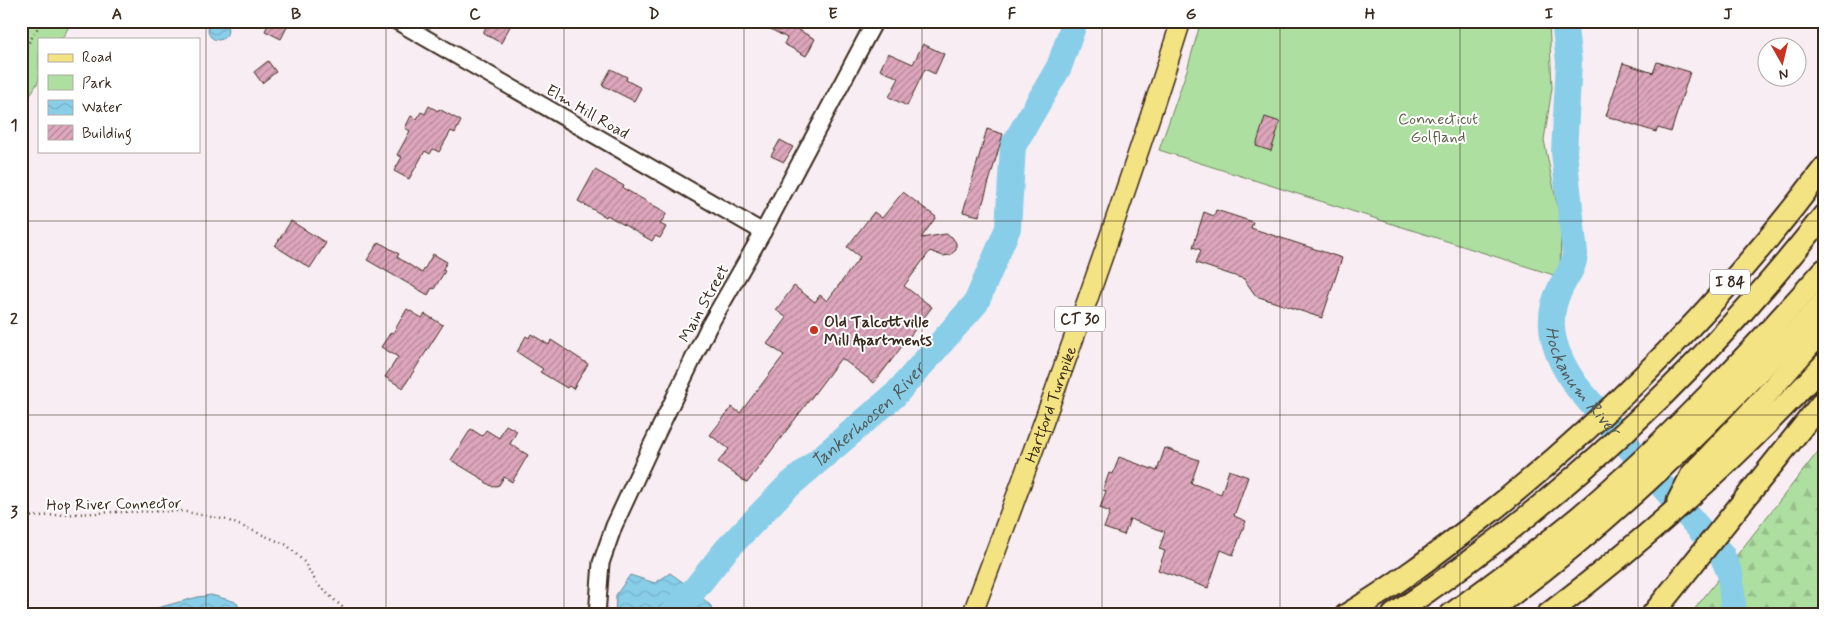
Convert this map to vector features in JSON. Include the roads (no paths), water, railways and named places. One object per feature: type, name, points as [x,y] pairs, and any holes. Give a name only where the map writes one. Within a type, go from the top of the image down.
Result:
[{"type":"highway","name":"I 84","points":[[1346,615],[1447,546],[1501,504],[1569,445],[1674,343],[1733,279],[1786,217],[1824,168]]},
{"type":"highway","points":[[1393,615],[1502,538],[1588,465],[1647,410],[1744,310],[1824,215]]},
{"type":"highway","points":[[1676,441],[1747,354],[1824,270]]},
{"type":"highway","points":[[1484,615],[1564,554],[1617,497],[1676,441],[1757,374],[1824,301]]},
{"type":"highway","points":[[1547,615],[1650,533],[1673,512],[1766,395],[1824,329]]},
{"type":"highway","points":[[1705,473],[1775,415],[1824,364]]},
{"type":"highway","points":[[1652,615],[1824,400]]},
{"type":"highway","points":[[1450,615],[1617,497]]},
{"type":"main road","name":"Hartford Turnpike","points":[[972,615],[1055,392],[1134,166],[1181,21]]},
{"type":"street","name":"Elm Hill Road","points":[[396,21],[763,232]]},
{"type":"street","name":"Main Street","points":[[597,615],[601,563],[614,526],[708,328],[763,232],[875,21]]},
{"type":"water","points":[[218,20],[225,23],[228,30],[225,37],[218,40],[211,37],[208,30],[211,23]]},
{"type":"water","points":[[670,573],[694,590],[711,606],[712,615],[615,615],[616,595],[630,575],[655,583]]},
{"type":"water","points":[[211,595],[233,601],[237,603],[240,610],[255,615],[131,615],[198,597]]},
{"type":"waterway","name":"Tankerhoosen River","points":[[671,615],[726,550],[785,489],[895,395],[976,303],[1008,228],[1013,146],[1059,67],[1075,21]]},
{"type":"waterway","name":"Hockanum River","points":[[1564,21],[1569,62],[1564,152],[1575,254],[1571,268],[1555,302],[1552,315],[1554,340],[1563,364],[1577,387],[1722,555],[1730,574],[1734,615]]},
{"type":"place","name":"Old Talcottville Mill Apartments","points":[[814,330]]},
{"type":"park label","name":"Connecticut Golfland","points":[[1438,127]]}]
